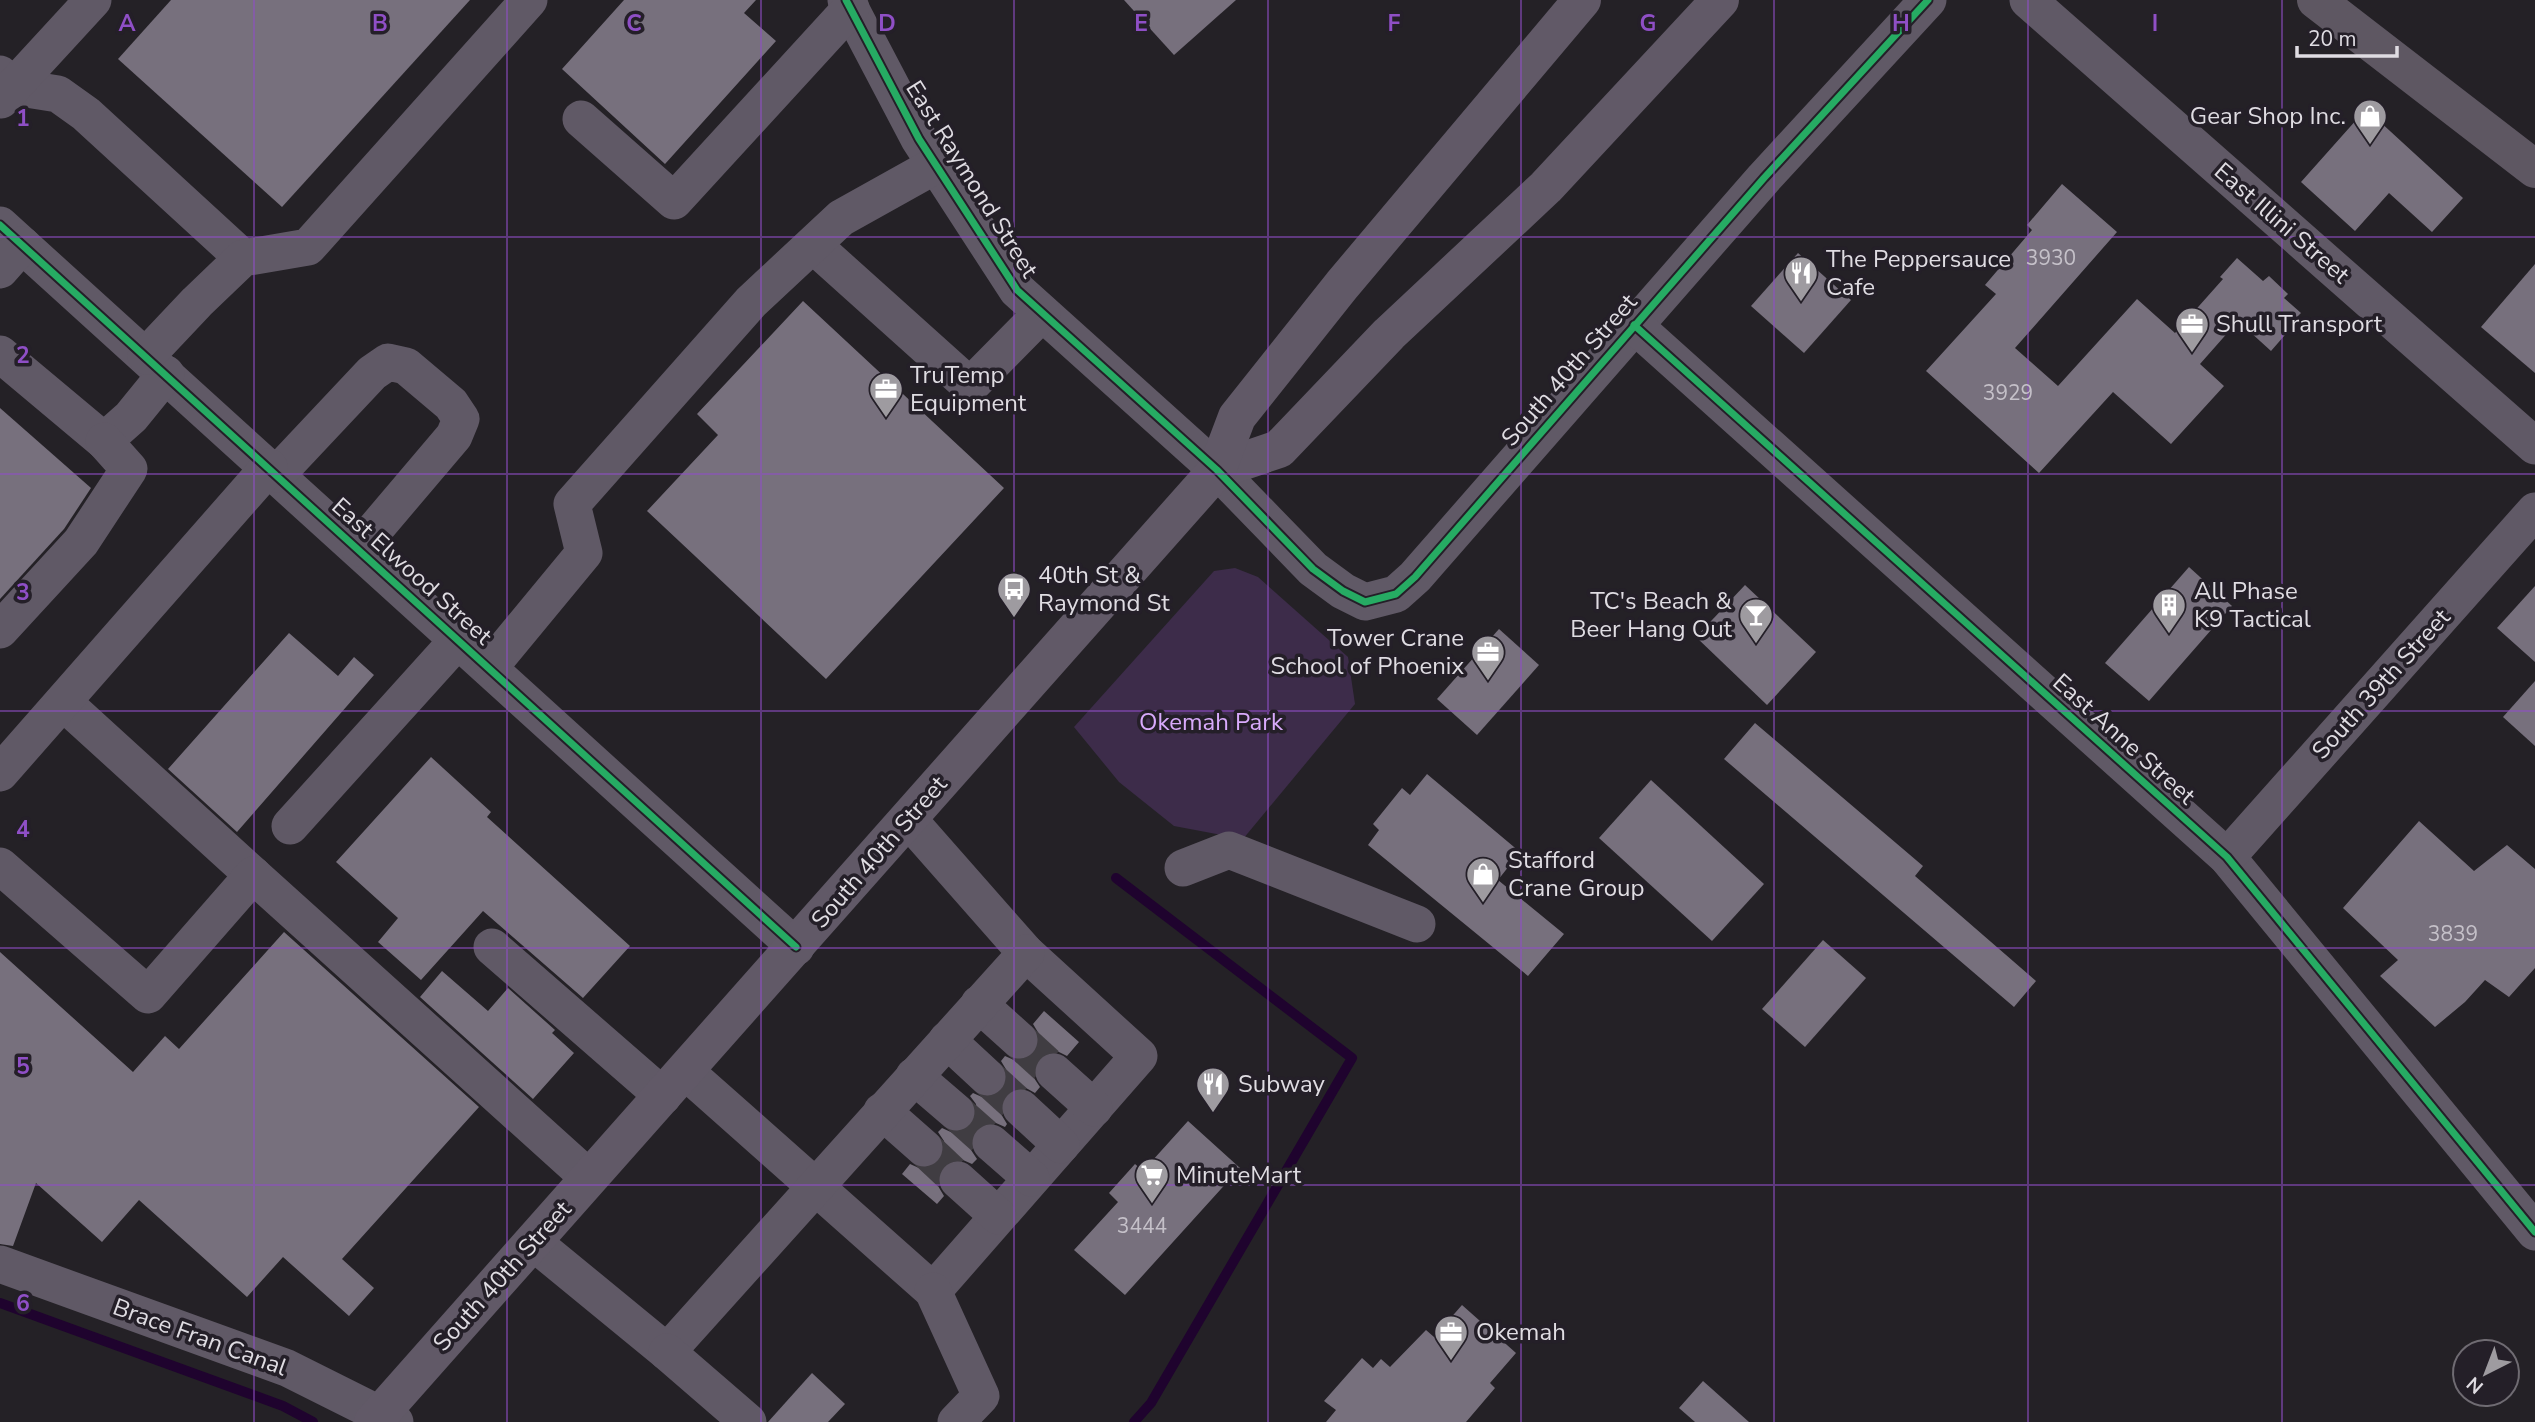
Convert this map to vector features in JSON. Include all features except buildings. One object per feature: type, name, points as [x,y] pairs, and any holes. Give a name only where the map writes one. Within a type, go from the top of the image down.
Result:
[{"type":"highway","points":[[2316,0],[2535,169]]},
{"type":"main road","name":"South 40th Street","points":[[381,1419],[533,1242],[1217,470],[1237,417],[1342,285],[1582,0]]},
{"type":"main road","name":"South 40th Street","points":[[1217,470],[1279,449],[1389,334],[1546,187],[1720,0]]},
{"type":"street","points":[[5,88],[93,0]]},
{"type":"street","points":[[104,441],[131,416],[156,365],[197,302],[243,258],[308,247],[529,0]]},
{"type":"street","name":"South 40th Street","points":[[1217,470],[1313,569],[1343,591],[1365,602],[1396,594],[1432,557],[1764,178],[1928,0]]},
{"type":"street","name":"East Illini Street","points":[[2028,0],[2535,446]]},
{"type":"street","points":[[581,119],[674,201],[848,4]]},
{"type":"street","name":"East Raymond Street","points":[[848,4],[919,139],[1017,290],[1217,470]]},
{"type":"street","points":[[5,88],[58,94],[86,114],[243,258]]},
{"type":"street","points":[[489,668],[584,553],[572,504],[751,302],[841,218],[936,165]]},
{"type":"street","points":[[813,245],[970,386],[1042,313]]},
{"type":"street","name":"East Elwood Street","points":[[7,246],[156,365],[796,947]]},
{"type":"street","name":"East Anne Street","points":[[1634,325],[2227,857],[2535,1232]]},
{"type":"street","points":[[0,354],[104,441],[129,469],[81,542],[0,630]]},
{"type":"street","points":[[0,773],[273,471],[372,373],[388,362],[406,366],[451,404],[461,419],[454,436],[359,548]]},
{"type":"street","name":"South 39th Street","points":[[2227,857],[2535,511]]},
{"type":"street","points":[[290,826],[458,640]]},
{"type":"street","points":[[63,702],[590,1178]]},
{"type":"street","points":[[908,818],[1026,953],[1139,1056],[933,1291]]},
{"type":"street","points":[[1183,868],[1229,850],[1417,924]]},
{"type":"street","points":[[0,866],[148,995],[253,875]]},
{"type":"street","points":[[492,947],[815,1186],[933,1291],[981,1396],[956,1422]]},
{"type":"street","points":[[667,1352],[1026,953]]},
{"type":"street","points":[[979,1004],[1019,1040]]},
{"type":"street","points":[[947,1040],[987,1077]]},
{"type":"street","points":[[1054,1072],[1094,1108]]},
{"type":"street","points":[[914,1076],[956,1112]]},
{"type":"street","points":[[1021,1108],[1061,1145]]},
{"type":"street","points":[[882,1111],[923,1149]]},
{"type":"street","points":[[991,1143],[1031,1178]]},
{"type":"street","points":[[958,1180],[998,1216]]},
{"type":"street","points":[[533,1242],[748,1422]]},
{"type":"street","name":"Brace Fran Canal","points":[[0,1264],[287,1368],[381,1419]]},
{"type":"green space","name":"Okemah Park","points":[[1235,568],[1258,577],[1348,657],[1355,704],[1243,839],[1174,826],[1119,782],[1074,727],[1214,571]]},
{"type":"waterway","points":[[1116,878],[1352,1058],[1151,1403],[1134,1422]]},
{"type":"waterway","points":[[0,1303],[283,1406],[313,1422]]},
{"type":"tunnel","points":[[1019,1040],[1054,1072]]},
{"type":"tunnel","points":[[987,1077],[1021,1108]]},
{"type":"tunnel","points":[[956,1112],[991,1143]]},
{"type":"tunnel","points":[[924,1148],[958,1180]]},
{"type":"cycle path","points":[[846,0],[919,139],[1017,290],[1217,470],[1313,569],[1343,591],[1365,602],[1396,594],[1415,577],[1764,178],[1928,0]]},
{"type":"cycle path","points":[[0,225],[796,947]]},
{"type":"cycle path","points":[[1634,325],[2227,857],[2535,1232]]},
{"type":"place","name":"Gear Shop Inc.","points":[[2370,146]]},
{"type":"place","name":"The Peppersauce Cafe","points":[[1801,303]]},
{"type":"place","name":"Shull Transport","points":[[2192,354]]},
{"type":"place","name":"TruTemp Equipment","points":[[886,419]]},
{"type":"place","name":"40th St & Raymond St","points":[[1014,619]]},
{"type":"place","name":"All Phase K9 Tactical","points":[[2169,635]]},
{"type":"place","name":"TC's Beach & Beer Hang Out","points":[[1756,645]]},
{"type":"place","name":"Tower Crane School of Phoenix","points":[[1488,682]]},
{"type":"place","name":"Stafford Crane Group","points":[[1483,904]]},
{"type":"place","name":"Subway","points":[[1213,1114]]},
{"type":"place","name":"MinuteMart","points":[[1152,1205]]},
{"type":"place","name":"Okemah","points":[[1451,1362]]}]
